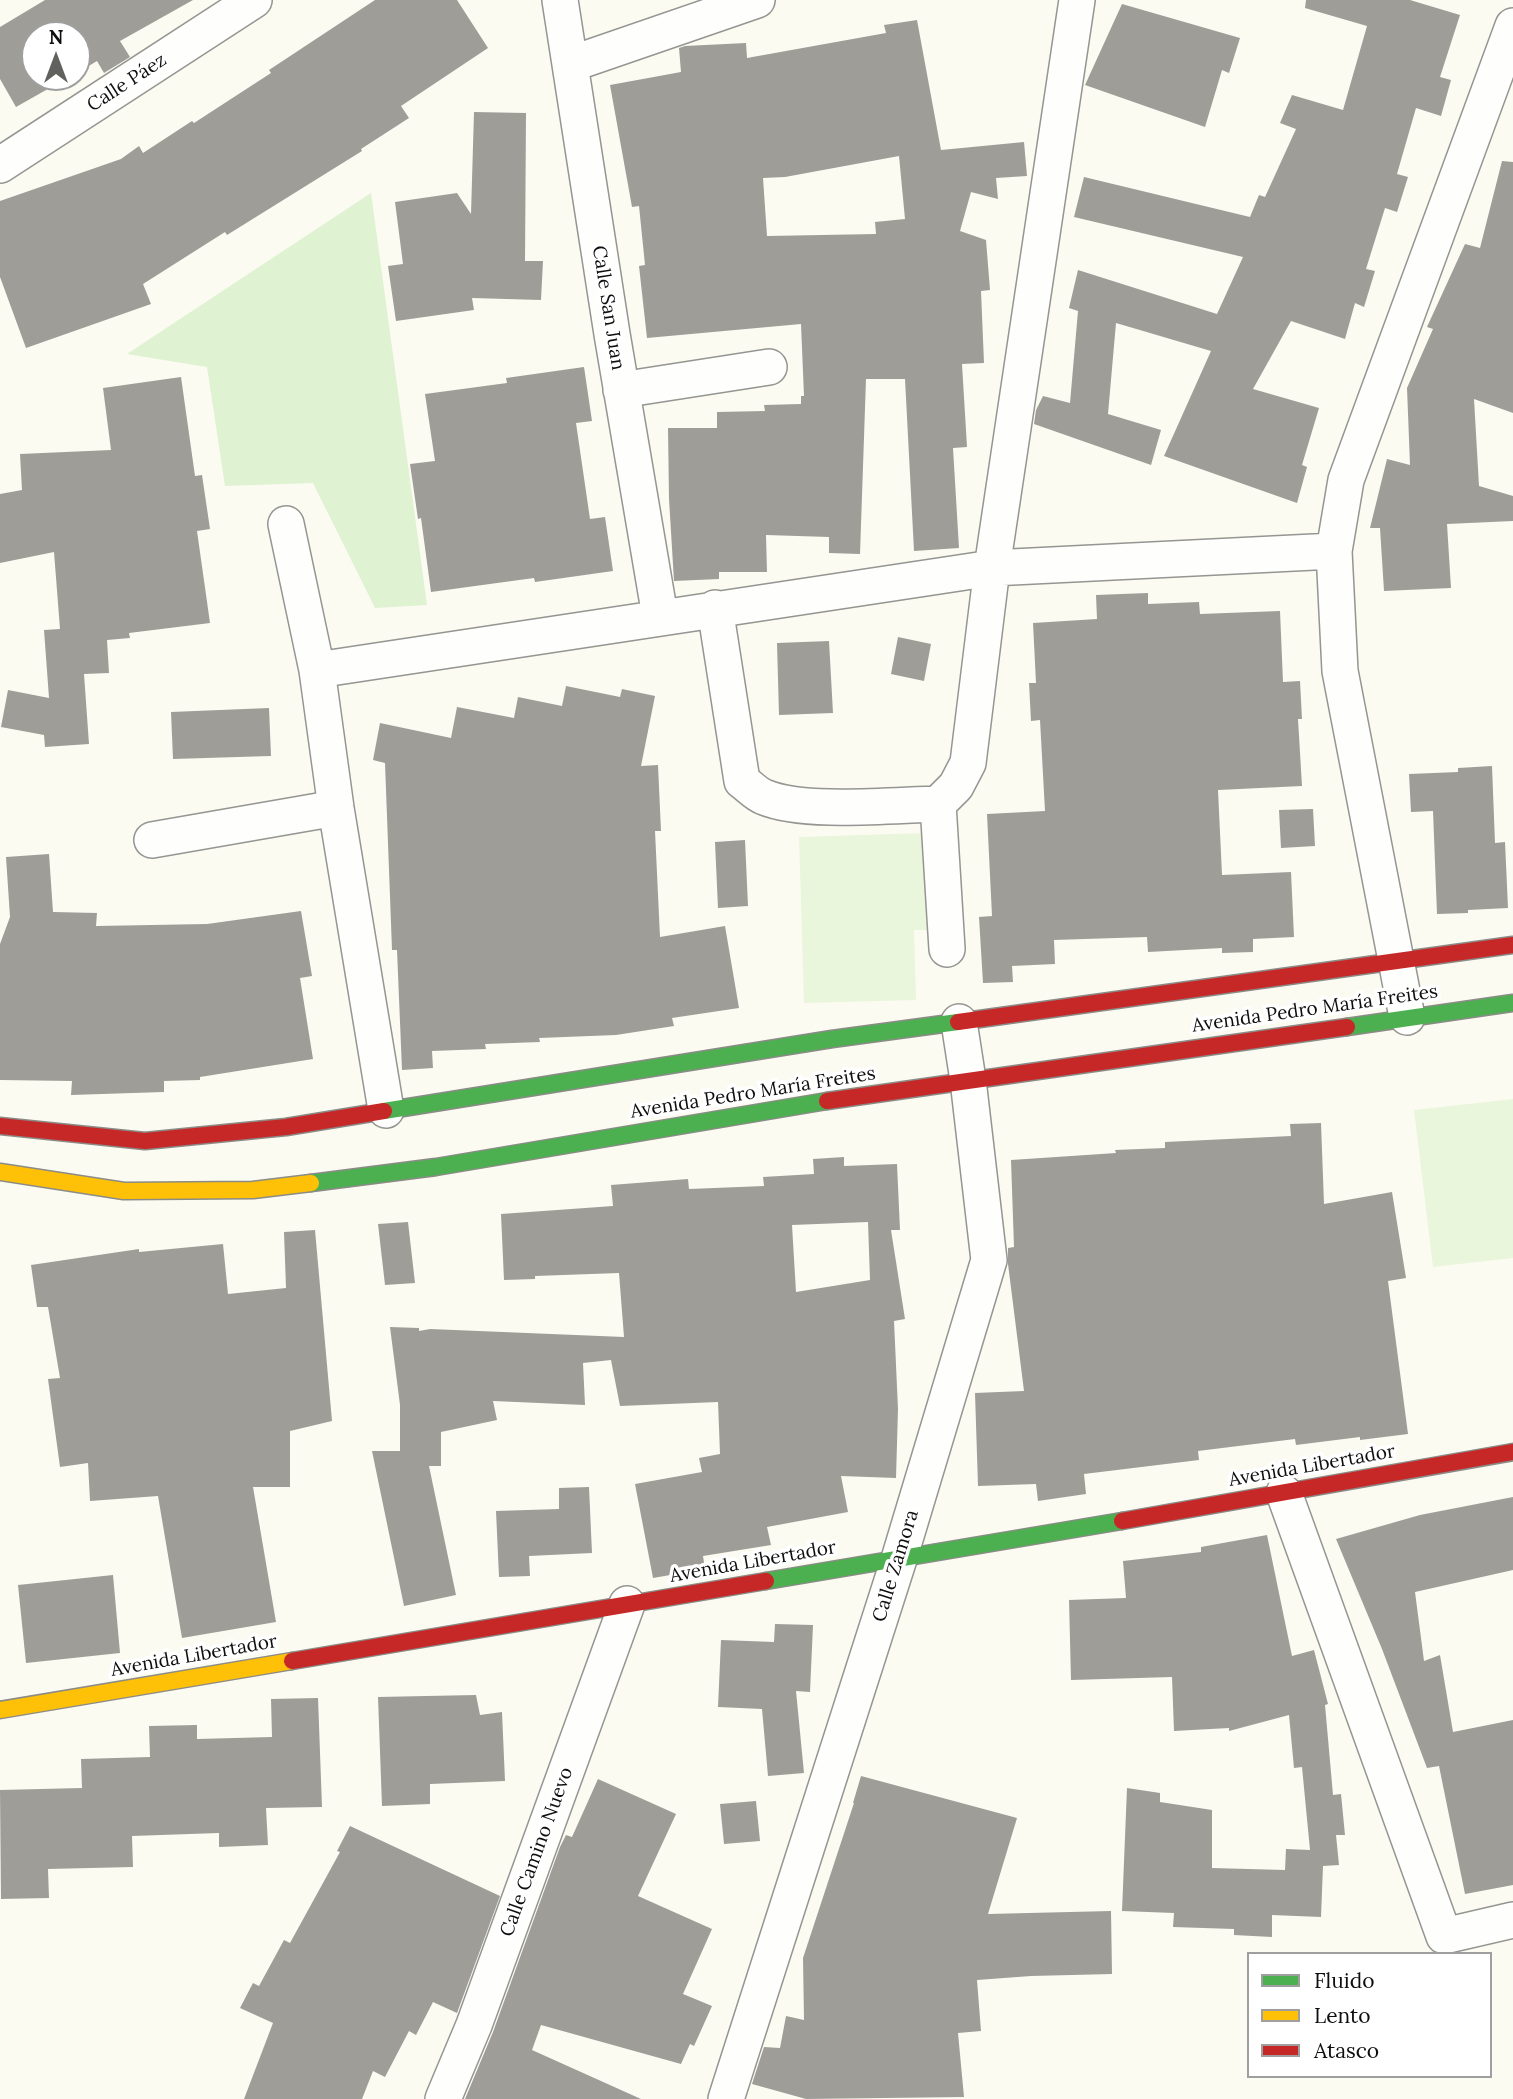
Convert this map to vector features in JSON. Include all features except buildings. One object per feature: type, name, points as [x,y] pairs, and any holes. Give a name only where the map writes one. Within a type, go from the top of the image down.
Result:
[{"type":"street","name":"Calle Páez","points":[[0,165],[254,0]]},
{"type":"street","name":"Calle San Juan","points":[[560,0],[621,390],[660,616]]},
{"type":"street","points":[[571,64],[757,0]]},
{"type":"street","points":[[715,608],[742,781],[762,796],[783,803],[812,806],[938,804],[956,786],[968,763],[992,568],[1077,0]]},
{"type":"street","points":[[1407,1017],[1340,671],[1334,551],[1346,480],[1513,26]]},
{"type":"street","points":[[621,390],[769,367]]},
{"type":"street","points":[[286,524],[317,670],[335,808],[386,1110]]},
{"type":"street","points":[[317,670],[660,616],[992,568],[1334,551]]},
{"type":"street","points":[[938,804],[947,949]]},
{"type":"street","points":[[152,840],[335,808]]},
{"type":"street","name":"Avenida Pedro María Freites","points":[[0,1126],[145,1141],[286,1126],[819,1041],[1513,945]]},
{"type":"street","name":"Avenida Pedro María Freites","points":[[0,1172],[124,1191],[253,1190],[436,1167],[968,1080],[1513,1003]]},
{"type":"street","name":"Calle Zamora","points":[[726,2099],[899,1559],[989,1260],[959,1022]]},
{"type":"street","name":"Avenida Libertador","points":[[0,1710],[899,1559],[1513,1452]]},
{"type":"street","points":[[1284,1493],[1444,1936],[1513,1920]]},
{"type":"street","name":"Calle Camino Nuevo","points":[[443,2099],[474,2025],[626,1605]]},
{"type":"green space","points":[[371,193],[427,605],[375,608],[313,483],[225,486],[207,367],[127,354]]},
{"type":"green space","points":[[927,833],[930,930],[914,930],[916,1000],[804,1003],[799,837]]},
{"type":"green space","points":[[1513,1099],[1513,1258],[1433,1267],[1414,1110]]},
{"type":"traffic: fast","points":[[1347,1027],[1513,1003]]},
{"type":"traffic: fast","points":[[384,1111],[832,1039],[958,1022]]},
{"type":"traffic: fast","points":[[311,1183],[436,1167],[827,1101]]},
{"type":"traffic: fast","points":[[766,1581],[1122,1521]]},
{"type":"traffic: slow","points":[[0,1172],[124,1191],[253,1190],[311,1183]]},
{"type":"traffic: slow","points":[[0,1710],[292,1661]]},
{"type":"traffic: jam","points":[[958,1022],[1513,945]]},
{"type":"traffic: jam","points":[[827,1101],[1347,1027]]},
{"type":"traffic: jam","points":[[0,1126],[145,1141],[286,1127],[384,1111]]},
{"type":"traffic: jam","points":[[1122,1521],[1513,1452]]},
{"type":"traffic: jam","points":[[292,1661],[766,1581]]}]
